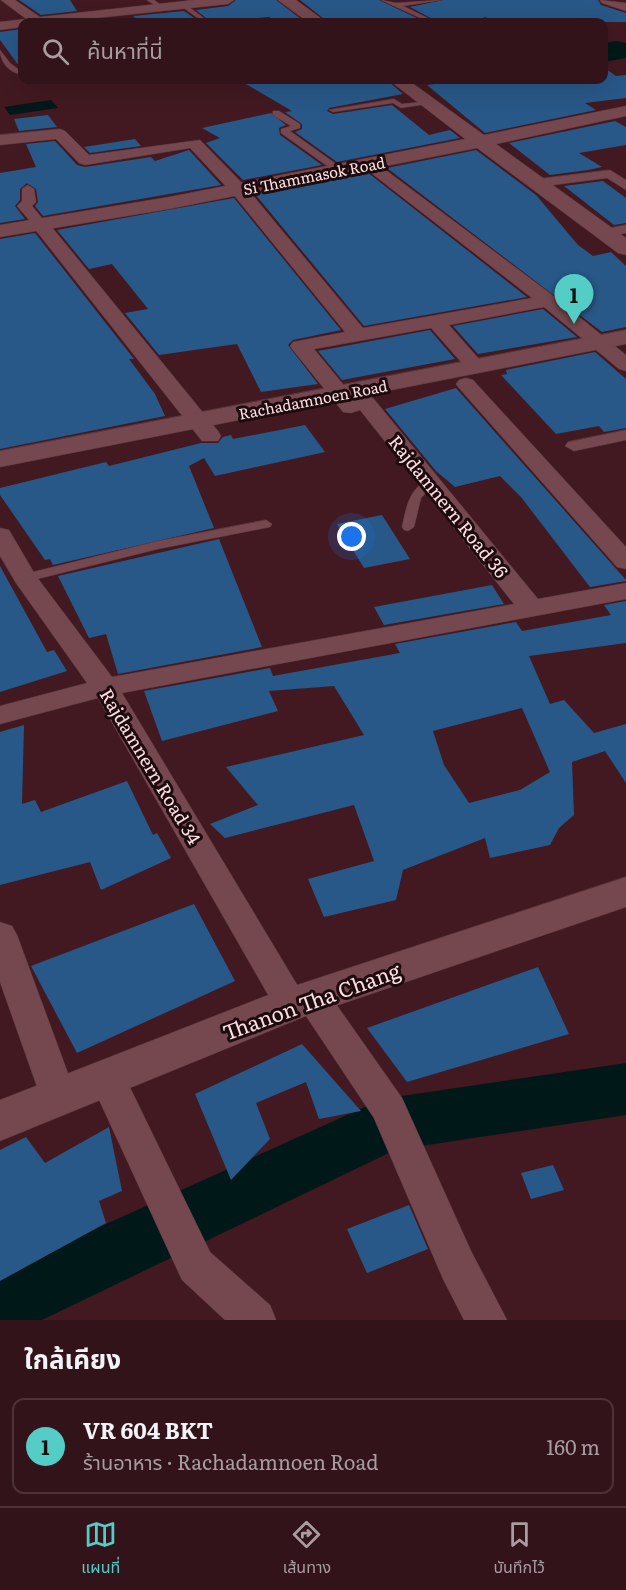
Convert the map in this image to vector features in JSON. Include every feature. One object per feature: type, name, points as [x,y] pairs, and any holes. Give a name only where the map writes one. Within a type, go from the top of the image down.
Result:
[{"type":"street","points":[[7,0],[29,18]]},
{"type":"street","points":[[91,0],[109,13]]},
{"type":"street","points":[[67,18],[156,4],[183,5],[226,0]]},
{"type":"street","points":[[286,0],[312,18]]},
{"type":"street","points":[[606,0],[626,7]]},
{"type":"street","points":[[0,26],[18,24]]},
{"type":"street","points":[[403,84],[626,248]]},
{"type":"street","name":"Si Thammasok Road","points":[[0,231],[239,190],[623,114]]},
{"type":"street","points":[[0,140],[60,134],[86,160],[194,143],[239,190],[358,335],[548,301]]},
{"type":"street","points":[[369,165],[548,301],[618,350]]},
{"type":"street","points":[[538,183],[610,174],[626,186]]},
{"type":"street","points":[[28,189],[29,202],[24,206],[204,429]]},
{"type":"street","points":[[605,233],[626,230]]},
{"type":"street","points":[[436,322],[471,376],[626,562]]},
{"type":"street","name":"Rajdamnern Road 36","points":[[358,335],[300,346],[429,483],[532,609]]},
{"type":"street","name":"Rachadamnoen Road","points":[[0,474],[204,429],[471,376],[618,350]]},
{"type":"street","name":"Rachadamnoen Road","points":[[0,459],[204,429]]},
{"type":"street","points":[[574,446],[626,435]]},
{"type":"street","name":"Rajdamnern Road 34","points":[[0,534],[25,578],[105,687],[301,1001],[389,1109],[457,1265],[486,1320]]},
{"type":"street","points":[[0,715],[105,687],[626,591]]},
{"type":"street","name":"Thanon Tha Chang","points":[[0,1121],[301,1001],[626,892]]},
{"type":"street","points":[[0,935],[59,1098]]},
{"type":"street","points":[[108,1078],[196,1266],[255,1320]]},
{"type":"lane","points":[[384,0],[424,18]]},
{"type":"lane","points":[[396,5],[438,0]]},
{"type":"lane","points":[[183,5],[201,18]]},
{"type":"lane","points":[[0,52],[7,64],[18,72]]},
{"type":"lane","points":[[333,110],[394,101],[401,106],[429,103]]},
{"type":"lane","points":[[276,113],[297,126],[284,131],[340,171]]},
{"type":"lane","points":[[408,527],[415,497],[429,483]]},
{"type":"lane","points":[[25,578],[158,545],[266,524]]},
{"type":"water","points":[[608,42],[626,43],[626,58],[608,61]]},
{"type":"water","points":[[51,100],[58,108],[10,115],[4,107]]},
{"type":"building","points":[[19,0],[70,0],[77,11],[41,15]]},
{"type":"building","points":[[236,0],[276,0],[300,18],[206,18],[196,10],[228,6]]},
{"type":"building","points":[[300,0],[379,0],[417,18],[323,18]]},
{"type":"building","points":[[443,0],[598,0],[601,5],[626,13],[626,22],[608,22],[608,18],[431,18],[410,7]]},
{"type":"building","points":[[184,11],[194,18],[135,18],[133,16]]},
{"type":"building","points":[[18,30],[18,65],[0,40],[0,32]]},
{"type":"building","points":[[608,70],[616,76],[626,75],[626,98],[585,103],[596,110],[485,133],[427,85],[608,84]]},
{"type":"building","points":[[246,84],[392,84],[403,94],[329,108],[327,111],[333,114],[392,105],[429,135],[450,130],[460,138],[337,162],[295,132],[302,129],[302,124],[285,112],[292,111]]},
{"type":"building","points":[[271,113],[286,125],[279,128],[280,135],[322,165],[243,180],[206,143],[220,138],[202,128]]},
{"type":"building","points":[[48,115],[57,127],[19,131],[14,119]]},
{"type":"building","points":[[615,121],[626,127],[626,145],[579,153],[602,167],[588,170],[550,175],[509,143]]},
{"type":"building","points":[[135,139],[141,146],[90,153],[84,147]]},
{"type":"building","points":[[55,141],[77,165],[85,167],[151,157],[155,161],[189,150],[221,185],[43,216],[35,206],[38,202],[36,189],[27,183],[20,189],[20,200],[15,206],[25,219],[0,223],[0,173],[36,167],[26,144]]},
{"type":"building","points":[[476,150],[536,195],[578,245],[593,256],[611,252],[626,266],[626,327],[602,332],[387,168]]},
{"type":"building","points":[[367,172],[527,297],[364,326],[255,194]]},
{"type":"building","points":[[603,181],[626,198],[626,223],[614,225],[564,186]]},
{"type":"building","points":[[234,198],[341,330],[293,340],[288,345],[318,384],[261,392],[237,344],[159,355],[125,313],[148,309],[112,264],[89,269],[57,230]]},
{"type":"building","points":[[35,233],[134,359],[129,359],[155,394],[165,416],[0,449],[0,239]]},
{"type":"building","points":[[543,309],[577,337],[478,354],[453,326]]},
{"type":"building","points":[[430,330],[455,359],[342,380],[318,351]]},
{"type":"building","points":[[595,352],[626,379],[626,428],[604,432],[599,426],[556,434],[501,375],[507,374],[506,370]]},
{"type":"building","points":[[456,388],[626,581],[590,587],[521,497],[500,476],[455,487],[436,471],[385,409]]},
{"type":"building","points":[[305,425],[325,452],[215,476],[204,458],[189,466],[214,528],[53,565],[50,559],[45,560],[0,495],[0,488],[106,462],[109,466],[201,443],[218,443],[223,437],[231,435],[233,439]]},
{"type":"building","points":[[382,515],[410,559],[364,568],[337,524]]},
{"type":"building","points":[[219,539],[262,647],[118,674],[106,634],[89,638],[58,576]]},
{"type":"building","points":[[0,566],[47,652],[54,650],[67,671],[0,692]]},
{"type":"building","points":[[492,585],[504,604],[384,625],[374,607]]},
{"type":"building","points":[[626,601],[626,643],[529,656],[550,704],[564,700],[594,733],[626,724],[626,783],[605,751],[572,762],[574,815],[559,828],[550,845],[490,858],[485,838],[403,870],[396,900],[324,917],[308,879],[374,861],[354,805],[225,838],[210,824],[258,805],[226,767],[364,735],[334,686],[269,691],[278,711],[162,741],[144,691],[270,668],[273,676],[400,653],[395,644],[516,622],[522,631],[611,615],[604,605]],"holes":[[[522,708],[550,772],[520,790],[469,803],[444,765],[433,731]]]},
{"type":"building","points":[[24,725],[22,804],[35,800],[41,812],[127,781],[153,835],[157,833],[171,858],[101,890],[90,862],[0,885],[0,732]]},
{"type":"building","points":[[194,904],[235,981],[77,1053],[31,966]]},
{"type":"building","points":[[538,967],[569,1034],[407,1082],[367,1028]]},
{"type":"building","points":[[302,1044],[361,1111],[319,1119],[306,1082],[256,1103],[270,1139],[231,1180],[195,1094]]},
{"type":"building","points":[[109,1127],[122,1191],[99,1201],[106,1223],[0,1281],[0,1150],[26,1137],[45,1163]]},
{"type":"building","points":[[553,1165],[564,1190],[531,1199],[521,1173]]},
{"type":"building","points":[[409,1205],[428,1249],[367,1273],[347,1229]]},
{"type":"waterway","points":[[0,1306],[388,1125],[626,1089]]},
{"type":"place","name":"VR 604 BKT","points":[[574,324]]}]
